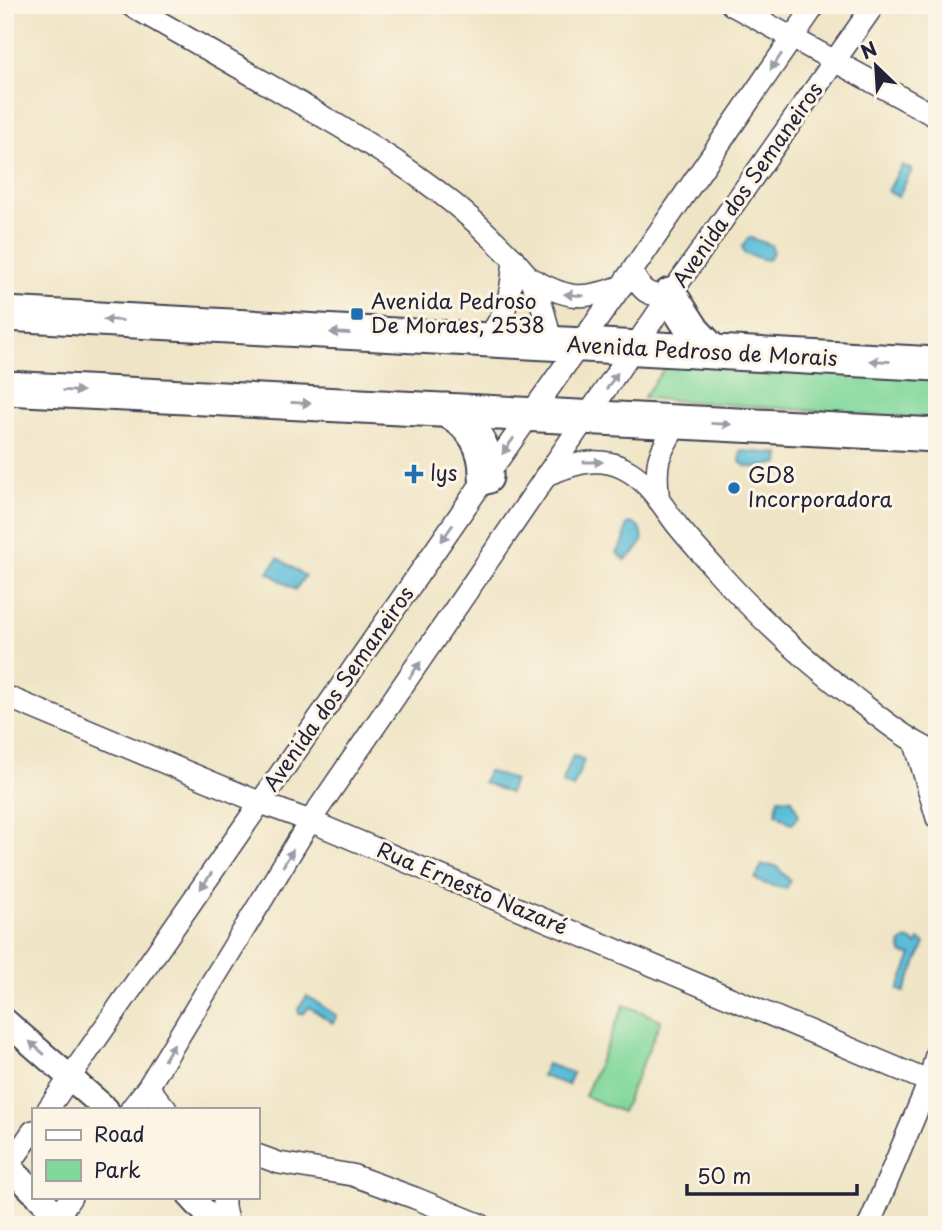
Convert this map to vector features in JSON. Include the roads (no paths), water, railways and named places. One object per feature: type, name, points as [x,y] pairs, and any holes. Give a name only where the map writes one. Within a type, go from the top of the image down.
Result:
[{"type":"highway","points":[[670,295],[694,332],[713,352]]},
{"type":"highway","name":"Avenida Pedroso de Morais","points":[[5,314],[937,364]]},
{"type":"highway","points":[[5,388],[937,435]]},
{"type":"highway","points":[[446,410],[458,416],[474,434],[484,455],[486,477]]},
{"type":"street","points":[[130,5],[371,145],[433,187],[473,219],[514,259],[528,277],[547,318],[565,345]]},
{"type":"street","points":[[732,5],[937,117]]},
{"type":"street","name":"Avenida dos Semaneiros","points":[[49,1108],[531,414],[565,345],[627,278],[815,5]]},
{"type":"street","name":"Avenida dos Semaneiros","points":[[132,1108],[148,1087],[310,821],[670,295],[874,5]]},
{"type":"street","points":[[485,341],[505,312],[512,285],[514,259]]},
{"type":"street","points":[[528,277],[560,293],[576,296],[591,296],[627,278]]},
{"type":"street","name":"Avenida dos Semaneiros","points":[[627,278],[655,296],[670,295]]},
{"type":"street","points":[[659,501],[657,463],[678,422]]},
{"type":"street","points":[[546,475],[585,461],[602,461],[620,466],[640,477],[717,571],[785,639],[825,676],[915,743],[937,753]]},
{"type":"street","name":"Rua Ernesto Nazaré","points":[[5,696],[933,1083]]},
{"type":"street","points":[[915,743],[937,818]]},
{"type":"street","points":[[5,1021],[105,1108]]},
{"type":"street","points":[[869,1225],[933,1083],[937,1051]]},
{"type":"street","points":[[148,1087],[165,1108]]},
{"type":"street","points":[[32,1132],[6,1167],[32,1190]]},
{"type":"street","points":[[259,1156],[279,1163],[352,1175],[481,1225]]},
{"type":"street","points":[[259,1168],[279,1163]]},
{"type":"street","points":[[40,1198],[62,1216]]},
{"type":"street","points":[[192,1198],[217,1225]]},
{"type":"street","points":[[224,1198],[228,1225]]},
{"type":"water","points":[[902,165],[912,170],[898,197],[888,191]]},
{"type":"water","points":[[747,239],[771,245],[773,251],[770,259],[745,254],[742,247]]},
{"type":"water","points":[[741,451],[780,454],[779,463],[748,467],[740,462]]},
{"type":"water","points":[[627,524],[640,529],[642,540],[638,549],[625,560],[617,553],[624,541]]},
{"type":"water","points":[[278,558],[305,576],[295,590],[268,572]]},
{"type":"water","points":[[573,755],[584,760],[573,788],[562,783]]},
{"type":"water","points":[[488,771],[514,780],[509,793],[483,782]]},
{"type":"water","points":[[778,798],[792,799],[799,815],[792,824],[776,813]]},
{"type":"water","points":[[762,865],[776,866],[790,881],[786,889],[755,879]]},
{"type":"water","points":[[907,939],[916,945],[919,940],[925,943],[904,992],[898,990],[912,955],[903,954],[900,947]]},
{"type":"water","points":[[307,996],[337,1016],[333,1023],[309,1007],[299,1014],[298,1009]]},
{"type":"water","points":[[547,1064],[573,1073],[568,1085],[542,1076]]},
{"type":"place","name":"Avenida Pedroso De Moraes, 2538","points":[[357,314]]},
{"type":"place","name":"lys","points":[[414,474]]},
{"type":"place","name":"GD8 Incorporadora","points":[[734,488]]}]
